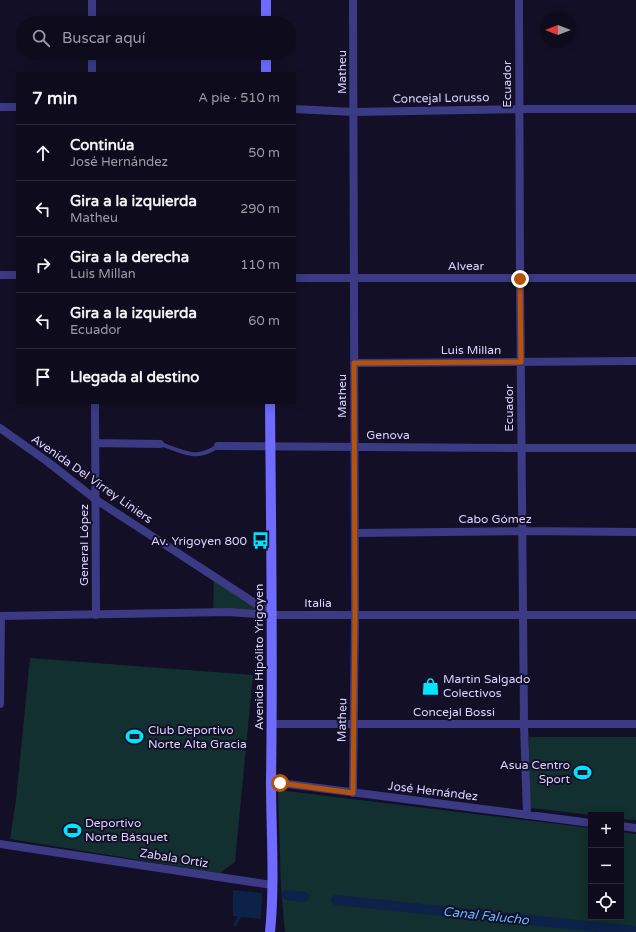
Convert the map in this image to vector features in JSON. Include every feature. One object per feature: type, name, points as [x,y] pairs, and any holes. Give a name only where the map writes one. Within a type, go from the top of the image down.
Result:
[{"type":"main road","points":[[266,0],[266,16]]},
{"type":"main road","points":[[266,60],[266,72]]},
{"type":"main road","name":"Avenida Hipólito Yrigoyen","points":[[270,404],[272,615],[272,910],[270,932]]},
{"type":"main road","name":"Avenida Hipólito Yrigoyen","points":[[272,910],[276,932]]},
{"type":"street","points":[[92,0],[92,16]]},
{"type":"street","name":"Matheu","points":[[353,0],[355,533],[353,793]]},
{"type":"street","name":"Ecuador","points":[[519,0],[521,448],[524,724],[527,815]]},
{"type":"street","points":[[92,60],[92,72]]},
{"type":"street","points":[[0,107],[16,107]]},
{"type":"street","name":"Concejal Lorusso","points":[[296,109],[354,112],[519,109],[636,109]]},
{"type":"street","points":[[0,275],[16,275]]},
{"type":"street","name":"Alvear","points":[[296,278],[636,278]]},
{"type":"street","name":"Luis Millan","points":[[354,363],[636,361]]},
{"type":"street","name":"General López","points":[[95,404],[96,615]]},
{"type":"street","name":"Avenida Del Virrey Liniers","points":[[0,428],[48,462],[96,499],[272,615]]},
{"type":"street","name":"Genova","points":[[95,443],[160,444]]},
{"type":"street","name":"Genova","points":[[218,446],[636,448]]},
{"type":"street","name":"Cabo Gómez","points":[[355,533],[522,531],[636,532]]},
{"type":"street","name":"Italia","points":[[0,616],[228,612],[272,615],[636,615]]},
{"type":"street","points":[[0,616],[0,704]]},
{"type":"street","name":"Concejal Bossi","points":[[272,724],[636,724]]},
{"type":"street","name":"José Hernández","points":[[271,783],[588,823]]},
{"type":"street","points":[[624,826],[636,828]]},
{"type":"street","name":"Zabala Ortiz","points":[[0,844],[272,885]]},
{"type":"lane","name":"Genova","points":[[160,444],[188,454],[202,454],[218,446]]},
{"type":"green space","points":[[214,576],[263,614],[213,613]]},
{"type":"green space","name":"Club Deportivo Norte Alta Gracia","points":[[30,658],[253,675],[235,862],[220,873],[10,839],[16,800]]},
{"type":"green space","name":"Asua Centro Sport","points":[[529,737],[636,737],[636,820],[624,819],[624,812],[588,812],[588,815],[530,808]]},
{"type":"green space","points":[[278,790],[588,828],[588,920],[624,920],[624,832],[636,834],[636,932],[285,932],[281,889]]},
{"type":"water","points":[[233,890],[262,893],[261,919],[233,916]]},
{"type":"waterway","name":"Canal Falucho","points":[[287,895],[304,897]]},
{"type":"waterway","name":"Canal Falucho","points":[[336,900],[636,931]]},
{"type":"waterway","points":[[235,925],[241,914]]},
{"type":"place","name":"Av. Yrigoyen 800","points":[[260,541]]},
{"type":"place","name":"Martin Salgado Colectivos","points":[[430,686]]},
{"type":"place","name":"Club Deportivo Norte Alta Gracia","points":[[135,737]]},
{"type":"place","name":"Asua Centro Sport","points":[[583,772]]},
{"type":"place","name":"Deportivo Norte Básquet","points":[[72,830]]},
{"type":"route","points":[[280,783],[353,793],[355,614],[354,363],[521,362],[520,279]]}]
